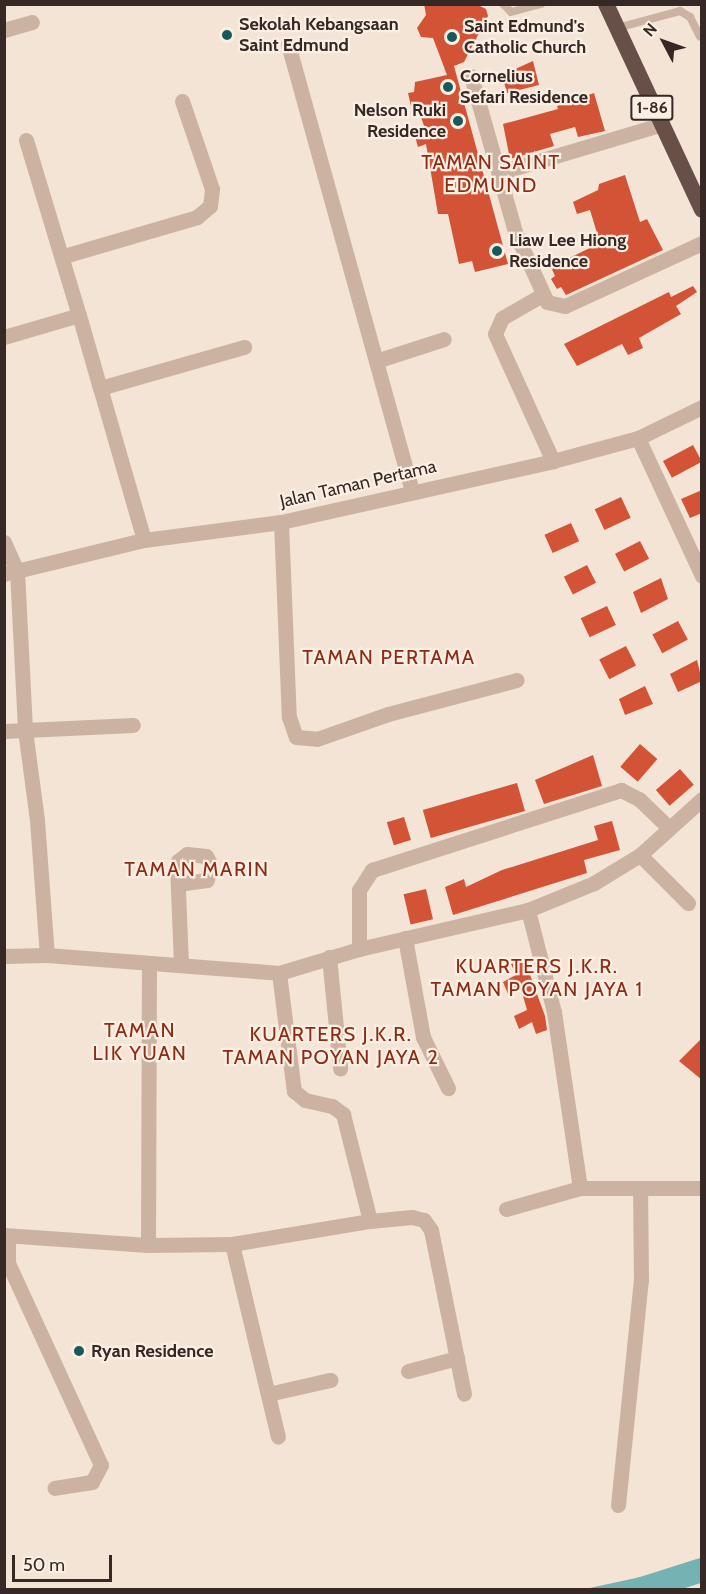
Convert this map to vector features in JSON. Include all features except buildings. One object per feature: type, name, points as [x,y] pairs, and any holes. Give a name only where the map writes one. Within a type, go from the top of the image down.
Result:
[{"type":"highway","name":"1-86","points":[[606,4],[660,125],[702,210]]},
{"type":"street","points":[[4,30],[32,22]]},
{"type":"street","points":[[288,44],[378,360],[412,490]]},
{"type":"street","points":[[471,76],[501,172],[515,232],[547,302],[565,306],[702,243]]},
{"type":"street","points":[[64,256],[197,217],[210,207],[212,189],[182,101]]},
{"type":"street","points":[[501,172],[660,125]]},
{"type":"street","points":[[27,140],[64,256],[144,540]]},
{"type":"street","points":[[542,295],[502,318],[495,334],[553,461]]},
{"type":"street","points":[[4,338],[79,315]]},
{"type":"street","points":[[378,360],[444,339]]},
{"type":"street","points":[[100,388],[244,346]]},
{"type":"street","name":"Jalan Taman Pertama","points":[[10,573],[144,540],[281,522],[412,490],[553,461],[638,438],[702,407]]},
{"type":"street","points":[[638,438],[702,576]]},
{"type":"street","points":[[281,522],[289,717],[296,737],[317,739],[388,714],[517,680]]},
{"type":"street","points":[[4,542],[10,573],[25,730],[37,820],[47,955]]},
{"type":"street","points":[[4,731],[133,725]]},
{"type":"street","points":[[359,949],[359,890],[372,870],[621,790],[639,799],[669,828]]},
{"type":"street","points":[[4,956],[47,955],[279,973],[359,949],[528,910],[594,883],[640,855],[702,799]]},
{"type":"street","points":[[640,855],[688,903]]},
{"type":"street","points":[[178,884],[181,965]]},
{"type":"street","points":[[528,910],[554,1012],[580,1188]]},
{"type":"street","points":[[405,938],[423,1037],[448,1088]]},
{"type":"street","points":[[329,957],[340,1068]]},
{"type":"street","points":[[148,1245],[149,963]]},
{"type":"street","points":[[279,973],[294,1091],[305,1100],[332,1106],[343,1114],[369,1221]]},
{"type":"street","points":[[506,1209],[580,1188],[640,1191],[702,1188]]},
{"type":"street","points":[[618,1505],[641,1280],[640,1191]]},
{"type":"street","points":[[54,1488],[92,1482],[101,1465],[8,1263],[6,1235],[148,1245],[232,1244],[369,1221],[412,1217],[429,1224],[464,1394]]},
{"type":"street","points":[[232,1244],[278,1437]]},
{"type":"street","points":[[408,1371],[457,1358]]},
{"type":"street","points":[[267,1394],[330,1380]]},
{"type":"lane","points":[[502,4],[511,12],[541,4]]},
{"type":"lane","points":[[617,28],[680,11],[690,16],[700,37]]},
{"type":"water","points":[[701,1564],[701,1576],[624,1589],[585,1589]]},
{"type":"waterway","points":[[639,1590],[702,1570]]},
{"type":"place","name":"Sekolah Kebangsaan Saint Edmund","points":[[227,35]]},
{"type":"place","name":"Saint Edmund's Catholic Church","points":[[452,37]]},
{"type":"place","name":"Cornelius Sefari Residence","points":[[448,87]]},
{"type":"place","name":"Nelson Ruki Residence","points":[[458,121]]},
{"type":"place","name":"Liaw Lee Hiong Residence","points":[[497,251]]},
{"type":"place","name":"Ryan Residence","points":[[79,1351]]},
{"type":"district","name":"TAMAN SAINT EDMUND","points":[[491,174]]},
{"type":"district","name":"TAMAN PERTAMA","points":[[389,657]]},
{"type":"district","name":"TAMAN MARIN","points":[[197,869]]},
{"type":"district","name":"KUARTERS J.K.R. TAMAN POYAN JAYA 1","points":[[537,978]]},
{"type":"district","name":"TAMAN LIK YUAN","points":[[140,1042]]},
{"type":"district","name":"KUARTERS J.K.R. TAMAN POYAN JAYA 2","points":[[331,1046]]}]
